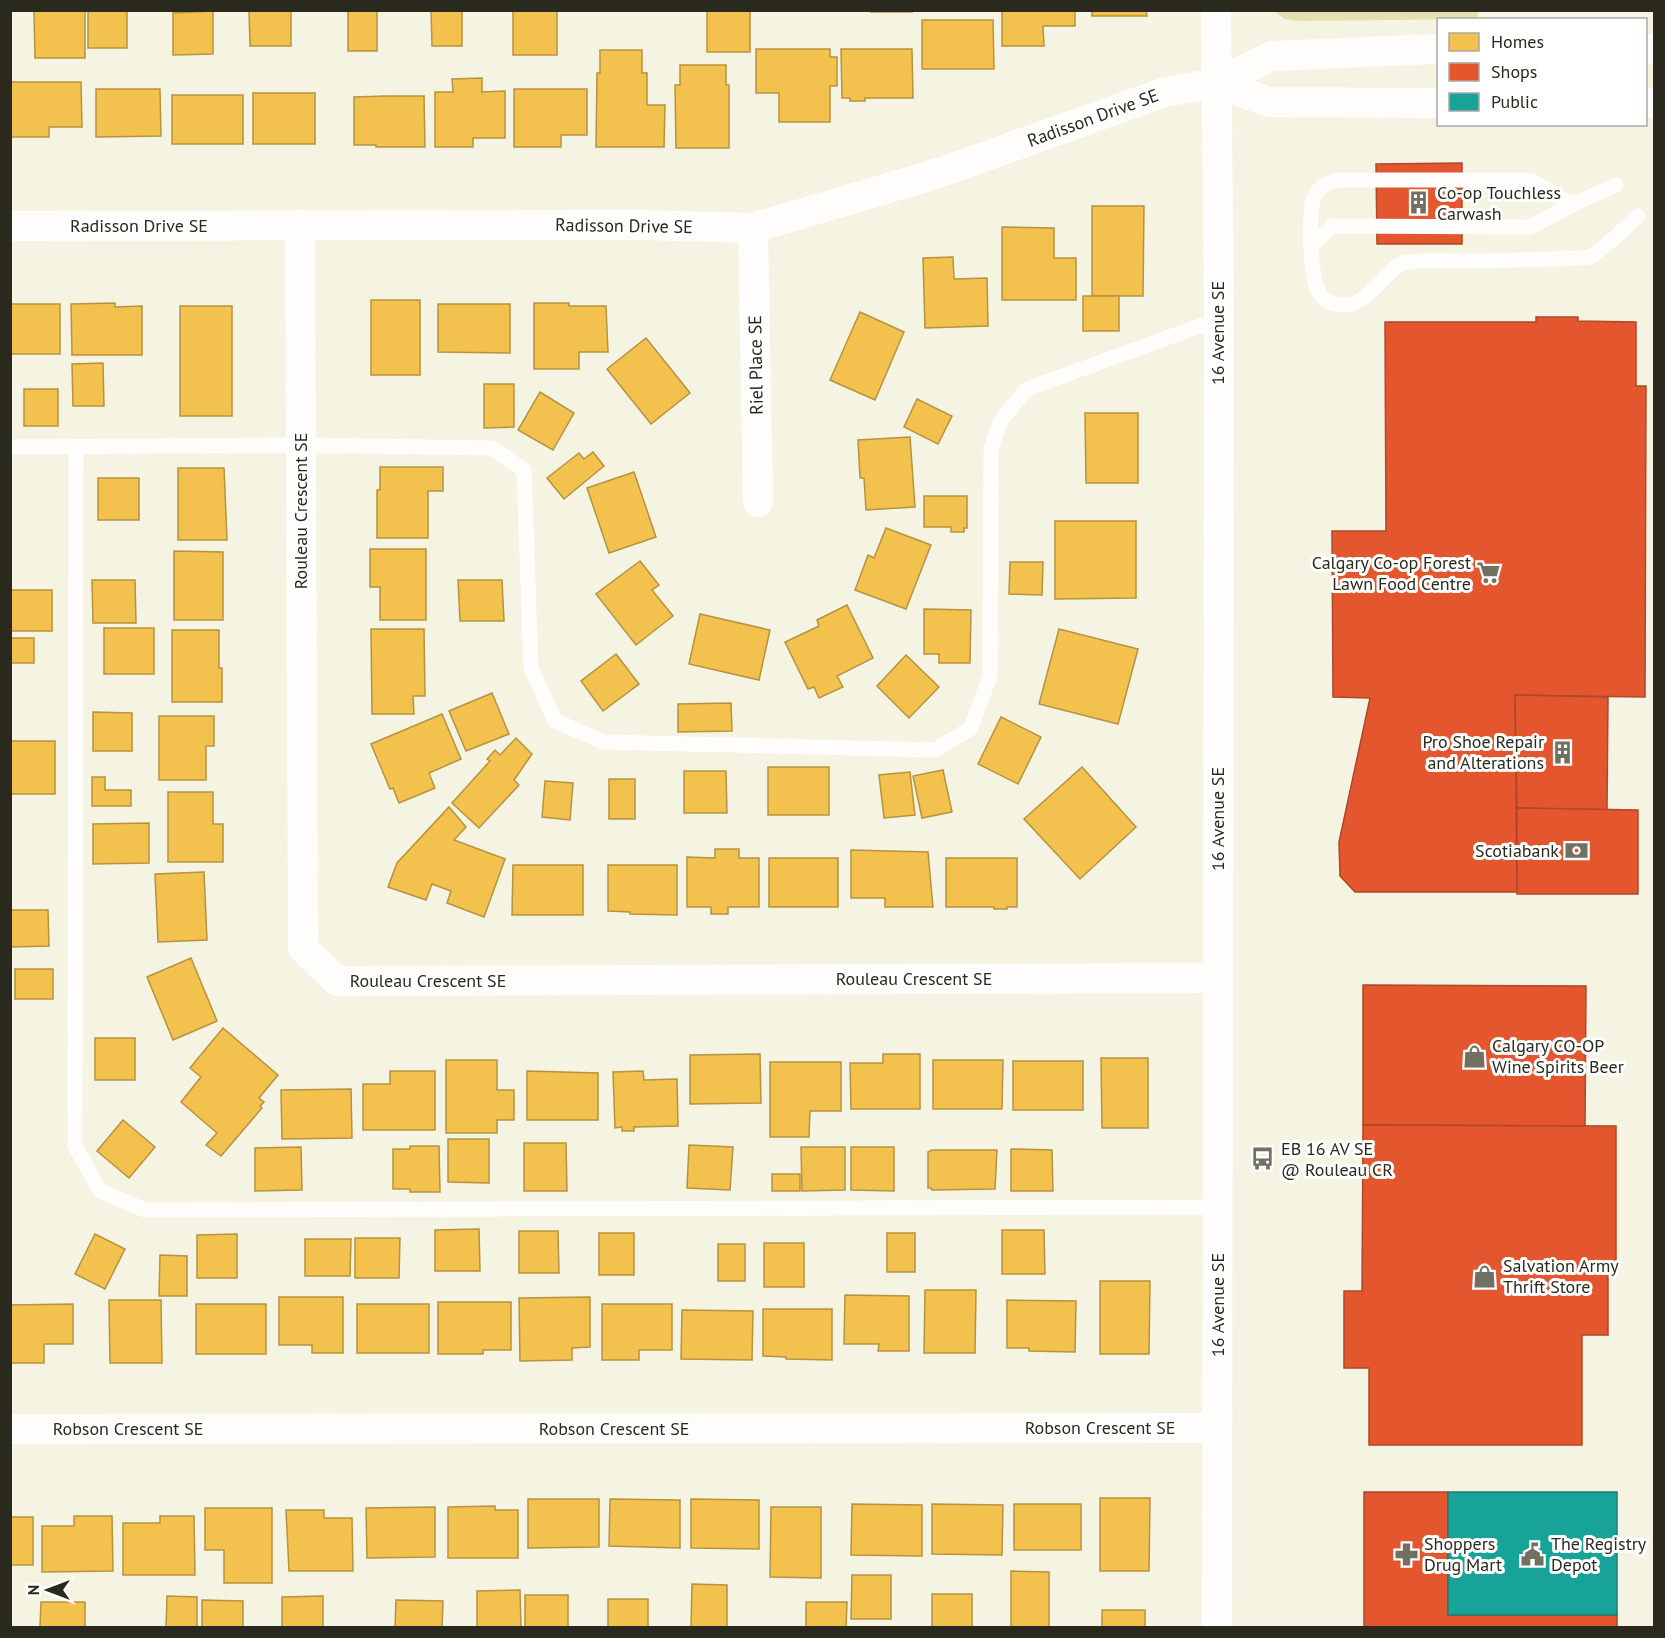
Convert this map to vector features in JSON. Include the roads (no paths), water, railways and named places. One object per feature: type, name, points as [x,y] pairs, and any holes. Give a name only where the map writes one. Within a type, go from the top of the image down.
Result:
[{"type":"street","name":"16 Avenue SE","points":[[1216,10],[1219,319],[1217,1628]]},
{"type":"street","name":"Radisson Drive SE","points":[[10,226],[640,225],[753,228],[939,173],[1165,92],[1216,83],[1272,56],[1437,49]]},
{"type":"street","name":"Radisson Drive SE","points":[[1216,83],[1269,102],[1437,103]]},
{"type":"street","name":"Rouleau Crescent SE","points":[[300,225],[303,948],[337,981],[1218,978]]},
{"type":"street","name":"Riel Place SE","points":[[753,228],[758,502]]},
{"type":"street","name":"Robson Crescent SE","points":[[10,1430],[1217,1428]]},
{"type":"lane","points":[[1572,206],[1531,180],[1338,180],[1328,182],[1320,188],[1311,209],[1311,260],[1318,292],[1325,300],[1344,306],[1354,304],[1404,262],[1424,260],[1518,261],[1591,256],[1638,216]]},
{"type":"lane","points":[[1311,247],[1332,226],[1530,227],[1616,185]]},
{"type":"lane","points":[[10,447],[301,445],[492,448],[524,470],[531,668],[555,721],[604,742],[935,750],[971,728],[990,676],[991,449],[1001,420],[1027,389],[1219,319]]},
{"type":"lane","points":[[76,447],[75,1146],[100,1191],[145,1210],[1218,1207]]},
{"type":"place","name":"Co-op Touchless Carwash","points":[[1419,203]]},
{"type":"place","name":"Calgary Co-op Forest Lawn Food Centre","points":[[1489,573]]},
{"type":"place","name":"Pro Shoe Repair and Alterations","points":[[1562,752]]},
{"type":"place","name":"Scotiabank","points":[[1577,851]]},
{"type":"place","name":"Calgary CO-OP Wine Spirits Beer","points":[[1474,1056]]},
{"type":"place","name":"EB 16 AV SE @ Rouleau CR","points":[[1263,1159]]},
{"type":"place","name":"Salvation Army Thrift Store","points":[[1485,1276]]},
{"type":"place","name":"Shoppers Drug Mart","points":[[1406,1554]]},
{"type":"place","name":"The Registry Depot","points":[[1533,1554]]}]
